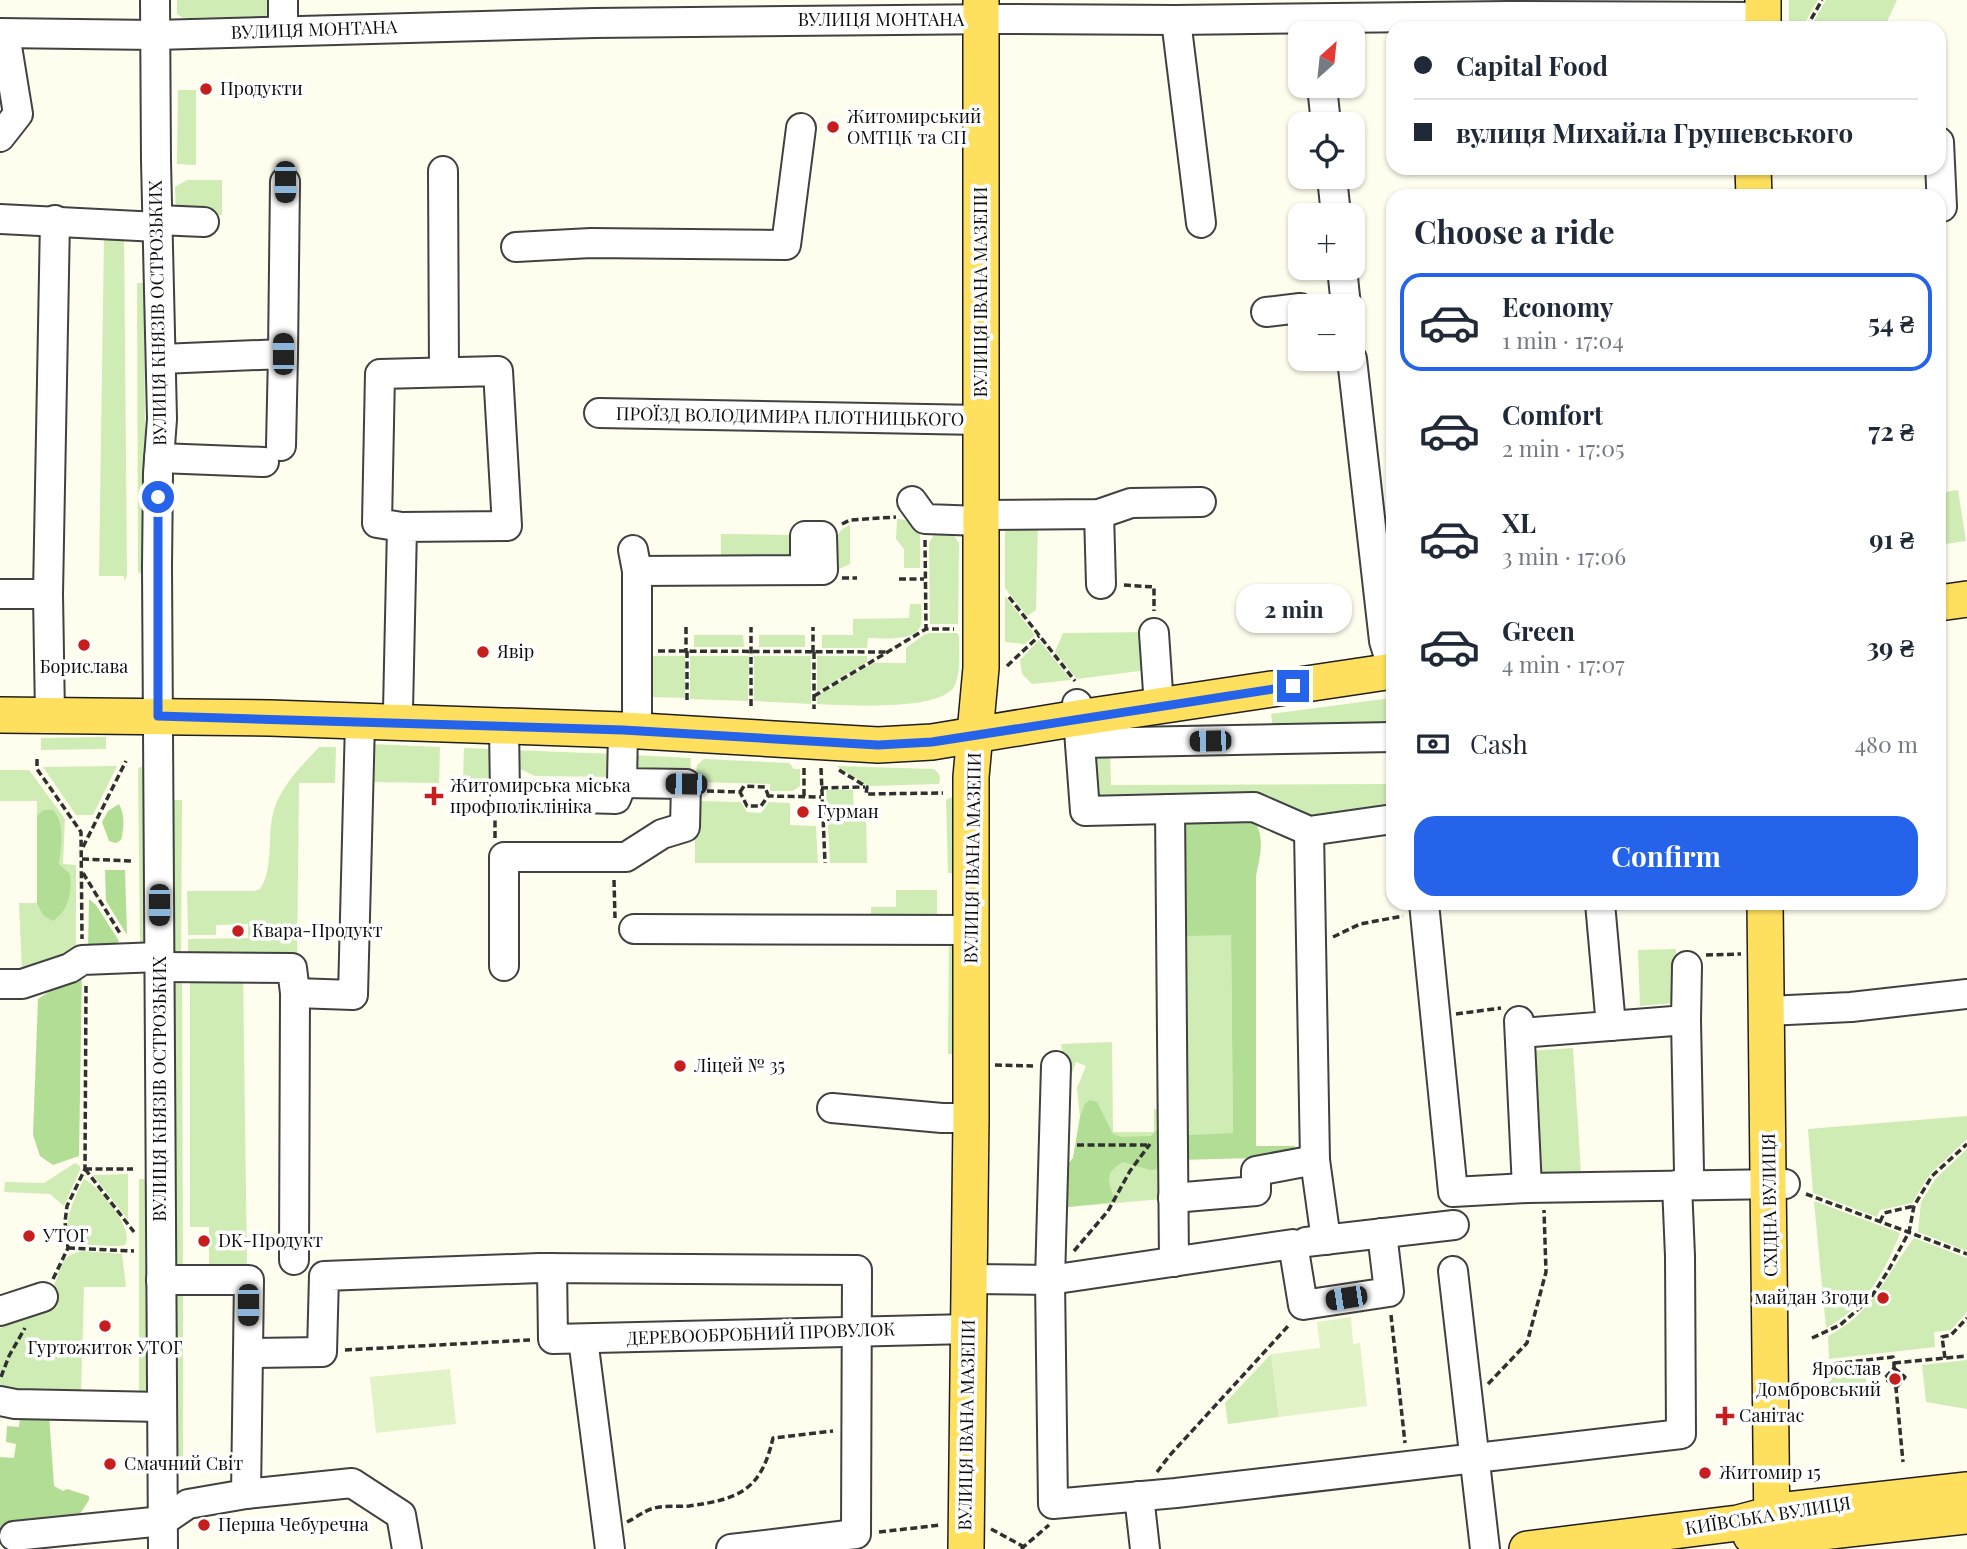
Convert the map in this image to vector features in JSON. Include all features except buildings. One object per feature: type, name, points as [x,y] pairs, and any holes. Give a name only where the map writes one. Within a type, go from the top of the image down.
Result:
[{"type":"main road","name":"ВУЛИЦЯ ІВАНА МАЗЕПИ","points":[[966,1534],[970,1279],[971,777],[981,668],[981,10]]},
{"type":"main road","points":[[1946,583],[1967,580]]},
{"type":"main road","points":[[1946,602],[1967,600]]},
{"type":"main road","points":[[1078,712],[1158,692],[1386,665]]},
{"type":"main road","points":[[0,715],[50,710],[398,710],[630,724],[879,731],[975,727],[1386,665]]},
{"type":"main road","points":[[0,704],[50,710]]},
{"type":"main road","points":[[158,710],[360,722],[504,726],[630,724]]},
{"type":"main road","name":"СХІДНА ВУЛИЦЯ","points":[[1766,910],[1786,1187],[1779,1532]]},
{"type":"main road","name":"СХІДНА ВУЛИЦЯ","points":[[1775,1011],[1781,910]]},
{"type":"main road","name":"КИЇВСЬКА ВУЛИЦЯ","points":[[1527,1549],[1738,1523],[1779,1532],[1967,1490]]},
{"type":"main road","name":"КИЇВСЬКА ВУЛИЦЯ","points":[[1629,1549],[1779,1532],[1967,1516]]},
{"type":"street","name":"ВУЛИЦЯ КНЯЗІВ ОСТРОЗЬКИХ","points":[[155,0],[157,224],[162,359],[158,710],[163,1549]]},
{"type":"street","points":[[283,0],[283,30]]},
{"type":"street","name":"ВУЛИЦЯ МОНТАНА","points":[[1327,21],[1352,9],[1507,8],[1756,15]]},
{"type":"street","name":"ВУЛИЦЯ МОНТАНА","points":[[2,34],[155,35],[594,12],[789,10],[981,10],[1176,20],[1223,10],[1288,21]]},
{"type":"street","points":[[1176,20],[1201,223]]},
{"type":"street","points":[[0,136],[18,114],[2,34]]},
{"type":"street","points":[[516,247],[591,243],[786,245],[801,128]]},
{"type":"street","points":[[443,171],[444,372]]},
{"type":"street","points":[[159,458],[272,454],[283,354],[285,182]]},
{"type":"street","points":[[0,219],[157,224],[204,222]]},
{"type":"street","points":[[50,710],[47,594],[55,220]]},
{"type":"street","points":[[1266,312],[1288,309]]},
{"type":"street","points":[[162,359],[283,354]]},
{"type":"street","points":[[498,371],[506,526],[402,527],[377,523],[380,374],[498,371]]},
{"type":"street","points":[[1353,371],[1386,647]]},
{"type":"street","name":"ПРОЇЗД ВОЛОДИМИРА ПЛОТНИЦЬКОГО","points":[[599,413],[981,420]]},
{"type":"street","points":[[920,512],[981,518],[1100,514],[1131,503],[1201,502]]},
{"type":"street","points":[[1100,514],[1101,584]]},
{"type":"street","points":[[398,710],[402,527]]},
{"type":"street","points":[[504,726],[505,796],[617,799],[622,783],[630,724],[635,560],[822,570],[822,536]]},
{"type":"street","points":[[0,594],[47,594]]},
{"type":"street","points":[[1154,633],[1158,692]]},
{"type":"street","points":[[1386,736],[1078,712],[1085,811],[1254,807],[1309,831],[1386,819]]},
{"type":"street","points":[[295,993],[353,995],[360,722]]},
{"type":"street","points":[[503,965],[504,857],[626,856],[662,834],[685,827],[686,784],[622,783]]},
{"type":"street","points":[[1170,809],[1174,1262]]},
{"type":"street","points":[[1309,831],[1315,1160],[1326,1240]]},
{"type":"street","points":[[1424,910],[1453,1192],[1683,1178],[1786,1187]]},
{"type":"street","points":[[1601,910],[1611,1026]]},
{"type":"street","points":[[634,929],[971,930]]},
{"type":"street","points":[[0,984],[22,984],[70,968],[84,960],[292,968],[295,993],[294,1260]]},
{"type":"street","points":[[1056,1066],[1050,1280],[1052,1504],[1476,1460],[1681,1434],[1680,1256],[1688,965]]},
{"type":"street","points":[[1775,1011],[1851,1007],[1967,994]]},
{"type":"street","points":[[1535,1188],[1519,1027],[1611,1026],[1686,1020]]},
{"type":"street","points":[[832,1108],[971,1118]]},
{"type":"street","points":[[1173,1198],[1256,1191],[1256,1171],[1315,1160]]},
{"type":"street","points":[[970,1279],[1050,1280],[1293,1244],[1454,1226]]},
{"type":"street","points":[[1293,1244],[1303,1305],[1389,1292],[1382,1233]]},
{"type":"street","points":[[248,1353],[322,1352],[324,1276],[552,1268],[857,1270],[856,1534],[730,1549]]},
{"type":"street","points":[[552,1268],[553,1339]]},
{"type":"street","points":[[1453,1271],[1485,1549]]},
{"type":"street","points":[[161,1280],[249,1280],[246,1494]]},
{"type":"street","points":[[0,1311],[43,1297]]},
{"type":"street","name":"ДЕРЕВООБРОБНИЙ ПРОВУЛОК","points":[[553,1339],[969,1329]]},
{"type":"street","points":[[583,1339],[609,1541]]},
{"type":"street","points":[[0,1401],[15,1404],[162,1407]]},
{"type":"street","points":[[14,1536],[163,1521],[188,1504],[246,1494],[352,1483],[401,1515],[407,1549]]},
{"type":"street","points":[[1139,1496],[1145,1549]]},
{"type":"path","points":[[1810,21],[1822,0]]},
{"type":"path","points":[[822,536],[850,520],[920,512],[926,629]]},
{"type":"path","points":[[898,579],[925,579]]},
{"type":"path","points":[[1101,584],[1154,587],[1154,633]]},
{"type":"path","points":[[1009,597],[1039,636],[1078,712]]},
{"type":"path","points":[[686,627],[687,702]]},
{"type":"path","points":[[751,627],[751,706]]},
{"type":"path","points":[[813,627],[814,709]]},
{"type":"path","points":[[814,696],[926,629],[961,629]]},
{"type":"path","points":[[1004,668],[1039,636]]},
{"type":"path","points":[[646,651],[889,652]]},
{"type":"path","points":[[37,759],[37,769],[81,832],[85,1169],[66,1206],[68,1248],[134,1251]]},
{"type":"path","points":[[81,850],[126,761]]},
{"type":"path","points":[[804,766],[804,797]]},
{"type":"path","points":[[821,766],[825,863]]},
{"type":"path","points":[[831,766],[867,787]]},
{"type":"path","points":[[740,792],[744,786],[765,787],[768,796]]},
{"type":"path","points":[[821,788],[867,787]]},
{"type":"path","points":[[867,787],[866,794],[943,793]]},
{"type":"path","points":[[686,790],[740,792]]},
{"type":"path","points":[[740,792],[747,806],[761,806],[768,796]]},
{"type":"path","points":[[504,857],[494,845],[496,801],[505,796]]},
{"type":"path","points":[[768,796],[821,797]]},
{"type":"path","points":[[614,857],[615,925],[634,929]]},
{"type":"path","points":[[82,859],[132,861]]},
{"type":"path","points":[[82,871],[125,942]]},
{"type":"path","points":[[1311,951],[1328,939],[1360,924],[1416,910]]},
{"type":"path","points":[[1688,965],[1687,955],[1744,954]]},
{"type":"path","points":[[1436,1016],[1502,1008],[1519,1027]]},
{"type":"path","points":[[992,1065],[1056,1066]]},
{"type":"path","points":[[1050,1280],[1108,1211],[1130,1171],[1150,1144],[1054,1145]]},
{"type":"path","points":[[1812,1338],[1840,1325],[1870,1299],[1909,1232],[1914,1206],[1932,1177],[1967,1144]]},
{"type":"path","points":[[85,1169],[133,1168]]},
{"type":"path","points":[[85,1169],[134,1232]]},
{"type":"path","points":[[1786,1187],[1967,1254]]},
{"type":"path","points":[[1469,1403],[1527,1343],[1546,1272],[1535,1188]]},
{"type":"path","points":[[1880,1222],[1884,1213],[1914,1206]]},
{"type":"path","points":[[1389,1292],[1408,1467]]},
{"type":"path","points":[[1139,1496],[1170,1455],[1285,1333],[1303,1305]]},
{"type":"path","points":[[1945,1358],[1942,1337],[1951,1335],[1967,1318]]},
{"type":"path","points":[[322,1352],[553,1339]]},
{"type":"path","points":[[1903,1462],[1896,1388],[1885,1378],[1894,1366],[1967,1356]]},
{"type":"path","points":[[1814,1366],[1893,1357],[1894,1366],[1905,1377],[1896,1388]]},
{"type":"path","points":[[609,1541],[652,1508],[689,1506],[733,1496],[750,1488],[763,1470],[773,1438],[856,1429]]},
{"type":"path","points":[[856,1534],[966,1534],[1025,1548],[1053,1521],[1052,1504]]},
{"type":"green space","points":[[177,0],[272,0],[266,17],[183,18],[177,14]]},
{"type":"green space","points":[[1789,0],[1818,0],[1806,21],[1789,21]]},
{"type":"green space","points":[[1826,0],[1897,0],[1887,21],[1814,21]]},
{"type":"green space","points":[[178,90],[196,90],[196,165],[177,164]]},
{"type":"green space","points":[[187,180],[222,180],[222,215],[176,213],[175,187]]},
{"type":"green space","points":[[124,226],[127,576],[124,581],[124,576],[99,576],[104,237],[62,236]]},
{"type":"green space","points":[[137,283],[144,283],[146,577],[138,572]]},
{"type":"green space","points":[[1958,490],[1966,541],[1946,544],[1946,492]]},
{"type":"green space","points":[[897,519],[908,520],[920,530],[920,568],[904,568],[904,549],[896,539]]},
{"type":"green space","points":[[1005,522],[1038,522],[1036,610],[1027,616],[1005,588]]},
{"type":"green space","points":[[850,525],[850,564],[837,570],[837,538],[844,528]]},
{"type":"green space","points":[[935,533],[952,533],[959,543],[958,624],[930,624],[929,543]]},
{"type":"green space","points":[[721,534],[790,535],[790,563],[721,557]]},
{"type":"green space","points":[[1005,596],[1035,635],[1025,644],[1005,642]]},
{"type":"green space","points":[[910,604],[921,604],[922,616],[920,627],[911,635],[868,638],[867,648],[822,648],[822,635],[853,635],[853,619],[909,618]]},
{"type":"green space","points":[[1149,632],[1147,670],[1077,679],[1055,652],[1063,633]]},
{"type":"green space","points":[[957,633],[959,636],[957,679],[947,694],[932,700],[891,705],[817,704],[817,696],[873,663],[906,663],[906,648],[925,634]]},
{"type":"green space","points":[[694,635],[743,635],[744,647],[694,647]]},
{"type":"green space","points":[[759,635],[805,635],[805,647],[759,647]]},
{"type":"green space","points":[[1039,640],[1071,680],[1032,684],[1022,674],[1020,660]]},
{"type":"green space","points":[[649,656],[685,656],[685,698],[649,695]]},
{"type":"green space","points":[[690,656],[749,656],[748,701],[690,699]]},
{"type":"green space","points":[[754,656],[811,656],[811,704],[754,701]]},
{"type":"green space","points":[[817,656],[867,656],[867,662],[817,692]]},
{"type":"green space","points":[[1386,699],[1386,731],[1274,735],[1271,714]]},
{"type":"green space","points":[[106,737],[106,749],[41,750],[41,738]]},
{"type":"green space","points":[[371,744],[440,747],[439,783],[371,782]]},
{"type":"green space","points":[[1110,746],[1111,785],[1386,784],[1386,809],[1358,819],[1091,805],[1090,747]]},
{"type":"green space","points":[[319,747],[336,747],[335,783],[299,783],[297,963],[188,963],[188,939],[248,938],[248,924],[216,925],[216,935],[188,935],[187,891],[260,889],[269,863],[271,823],[276,804],[292,778]]},
{"type":"green space","points":[[464,748],[493,749],[491,782],[467,782],[467,779],[463,779]]},
{"type":"green space","points":[[512,750],[614,754],[614,777],[535,776],[518,768]]},
{"type":"green space","points":[[632,755],[691,758],[690,776],[640,769],[634,763]]},
{"type":"green space","points":[[704,759],[789,763],[794,769],[800,769],[800,786],[793,791],[770,791],[770,784],[695,782],[697,765]]},
{"type":"green space","points":[[148,765],[148,942],[140,946],[138,768]]},
{"type":"green space","points":[[117,766],[93,815],[76,815],[43,767]]},
{"type":"green space","points":[[836,766],[933,769],[939,774],[940,782],[869,786]]},
{"type":"green space","points":[[0,770],[29,770],[65,819],[63,864],[76,865],[76,951],[73,956],[41,962],[22,970],[19,903],[37,903],[37,801],[0,801]]},
{"type":"green space","points":[[826,790],[853,790],[854,815],[866,815],[867,863],[830,863]]},
{"type":"green space","points":[[954,796],[954,873],[948,873],[946,800]]},
{"type":"green space","points":[[172,800],[182,800],[181,962],[172,962]]},
{"type":"green space","points":[[695,801],[741,802],[747,812],[761,813],[769,802],[790,803],[790,825],[816,826],[818,863],[695,863]]},
{"type":"green space","points":[[119,804],[123,826],[121,840],[116,843],[109,841],[102,822],[108,811]]},
{"type":"green space","points":[[43,810],[53,810],[60,822],[62,835],[59,864],[70,874],[68,900],[63,911],[53,921],[44,916],[37,904],[37,816]]},
{"type":"green space","points":[[1184,815],[1253,819],[1260,833],[1261,846],[1256,876],[1256,1146],[1295,1146],[1292,1157],[1180,1160]],"holes":[[[1231,935],[1233,1133],[1187,1135],[1186,936]]]},
{"type":"green space","points":[[105,870],[125,870],[127,935],[106,901]]},
{"type":"green space","points":[[896,890],[937,890],[937,919],[875,919],[871,915],[871,907],[896,907]]},
{"type":"green space","points":[[89,899],[96,905],[119,941],[112,949],[88,949]]},
{"type":"green space","points":[[1186,935],[1231,935],[1233,1134],[1187,1135]]},
{"type":"green space","points":[[949,937],[954,940],[953,1054],[948,1054]]},
{"type":"green space","points":[[1676,949],[1676,1003],[1640,1006],[1638,950]]},
{"type":"green space","points":[[82,969],[79,1156],[53,1165],[40,1156],[33,1135],[38,999]]},
{"type":"green space","points":[[182,973],[183,1275],[174,1276],[173,974]]},
{"type":"green space","points":[[190,973],[243,973],[247,1268],[209,1273],[209,1227],[190,1227]]},
{"type":"green space","points":[[1112,1042],[1113,1132],[1154,1132],[1154,1109],[1167,1109],[1164,1199],[1068,1207],[1063,1171],[1073,1158],[1080,1117],[1077,1088],[1086,1066],[1076,1062],[1069,1081],[1061,1044]]},
{"type":"green space","points":[[1573,1048],[1581,1173],[1537,1174],[1528,1051]]},
{"type":"green space","points":[[1090,1100],[1097,1102],[1113,1134],[1122,1137],[1151,1136],[1160,1126],[1162,1169],[1150,1170],[1123,1162],[1110,1175],[1114,1202],[1068,1207],[1062,1204],[1063,1171],[1073,1158],[1080,1117],[1085,1104]]},
{"type":"green space","points":[[1967,1116],[1967,1139],[1930,1174],[1912,1203],[1880,1210],[1877,1217],[1813,1193],[1808,1129]]},
{"type":"green space","points":[[1967,1149],[1967,1251],[1918,1232],[1921,1202],[1936,1178]]},
{"type":"green space","points":[[75,1163],[80,1166],[80,1170],[64,1206],[50,1194],[4,1192],[5,1182],[44,1183]]},
{"type":"green space","points":[[128,1174],[128,1220],[93,1175]]},
{"type":"green space","points":[[84,1179],[98,1190],[121,1219],[127,1238],[125,1245],[82,1245],[69,1237],[67,1229],[70,1211]]},
{"type":"green space","points":[[139,1179],[149,1179],[150,1397],[139,1397]]},
{"type":"green space","points":[[1814,1201],[1900,1233],[1872,1288],[1852,1310],[1826,1328]]},
{"type":"green space","points":[[1914,1238],[1967,1258],[1967,1312],[1951,1330],[1934,1332],[1935,1347],[1829,1359],[1828,1336],[1843,1327],[1867,1305]]},
{"type":"green space","points":[[82,1251],[122,1254],[126,1287],[84,1287],[81,1393],[0,1390],[0,1328],[49,1292],[66,1258]]},
{"type":"green space","points":[[183,1287],[183,1461],[175,1461],[174,1288]]},
{"type":"green space","points":[[1351,1317],[1353,1344],[1360,1343],[1367,1406],[1279,1417],[1271,1354],[1320,1348],[1317,1322]]},
{"type":"green space","points":[[1271,1354],[1279,1417],[1228,1424],[1225,1403]]},
{"type":"green space","points":[[1967,1360],[1967,1409],[1926,1402],[1922,1365]]},
{"type":"green space","points":[[1864,1366],[1868,1395],[1830,1399],[1827,1370]]},
{"type":"green space","points":[[450,1369],[456,1424],[376,1433],[370,1377]]},
{"type":"green space","points":[[49,1415],[54,1486],[63,1491],[67,1489],[89,1496],[89,1500],[78,1517],[46,1526],[0,1531],[0,1457],[14,1458],[16,1444],[6,1442],[7,1426],[19,1427],[20,1416]]},
{"type":"place","name":"Продукти","points":[[206,89]]},
{"type":"place","name":"Житомирський ОМТЦК та СП","points":[[833,127]]},
{"type":"place","name":"Борислава","points":[[84,645]]},
{"type":"place","name":"Явір","points":[[483,652]]},
{"type":"place","name":"Житомирська міська профполіклініка","points":[[434,796]]},
{"type":"place","name":"Гурман","points":[[803,812]]},
{"type":"place","name":"Квара-Продукт","points":[[238,931]]},
{"type":"place","name":"Ліцей № 35","points":[[680,1066]]},
{"type":"place","name":"УТОГ","points":[[29,1236]]},
{"type":"place","name":"DK-Продукт","points":[[204,1241]]},
{"type":"place","name":"майдан Згоди","points":[[1883,1298]]},
{"type":"place","name":"Гуртожиток УТОГ","points":[[105,1326]]},
{"type":"place","name":"Ярослав Домбровський","points":[[1895,1379]]},
{"type":"place","name":"Санітас","points":[[1725,1416]]},
{"type":"place","name":"Смачний Світ","points":[[110,1464]]},
{"type":"place","name":"Житомир 15","points":[[1705,1473]]},
{"type":"place","name":"Перша Чебуречна","points":[[204,1525]]},
{"type":"route","points":[[158,497],[158,716],[623,730],[878,745],[932,742],[1293,686]]}]
